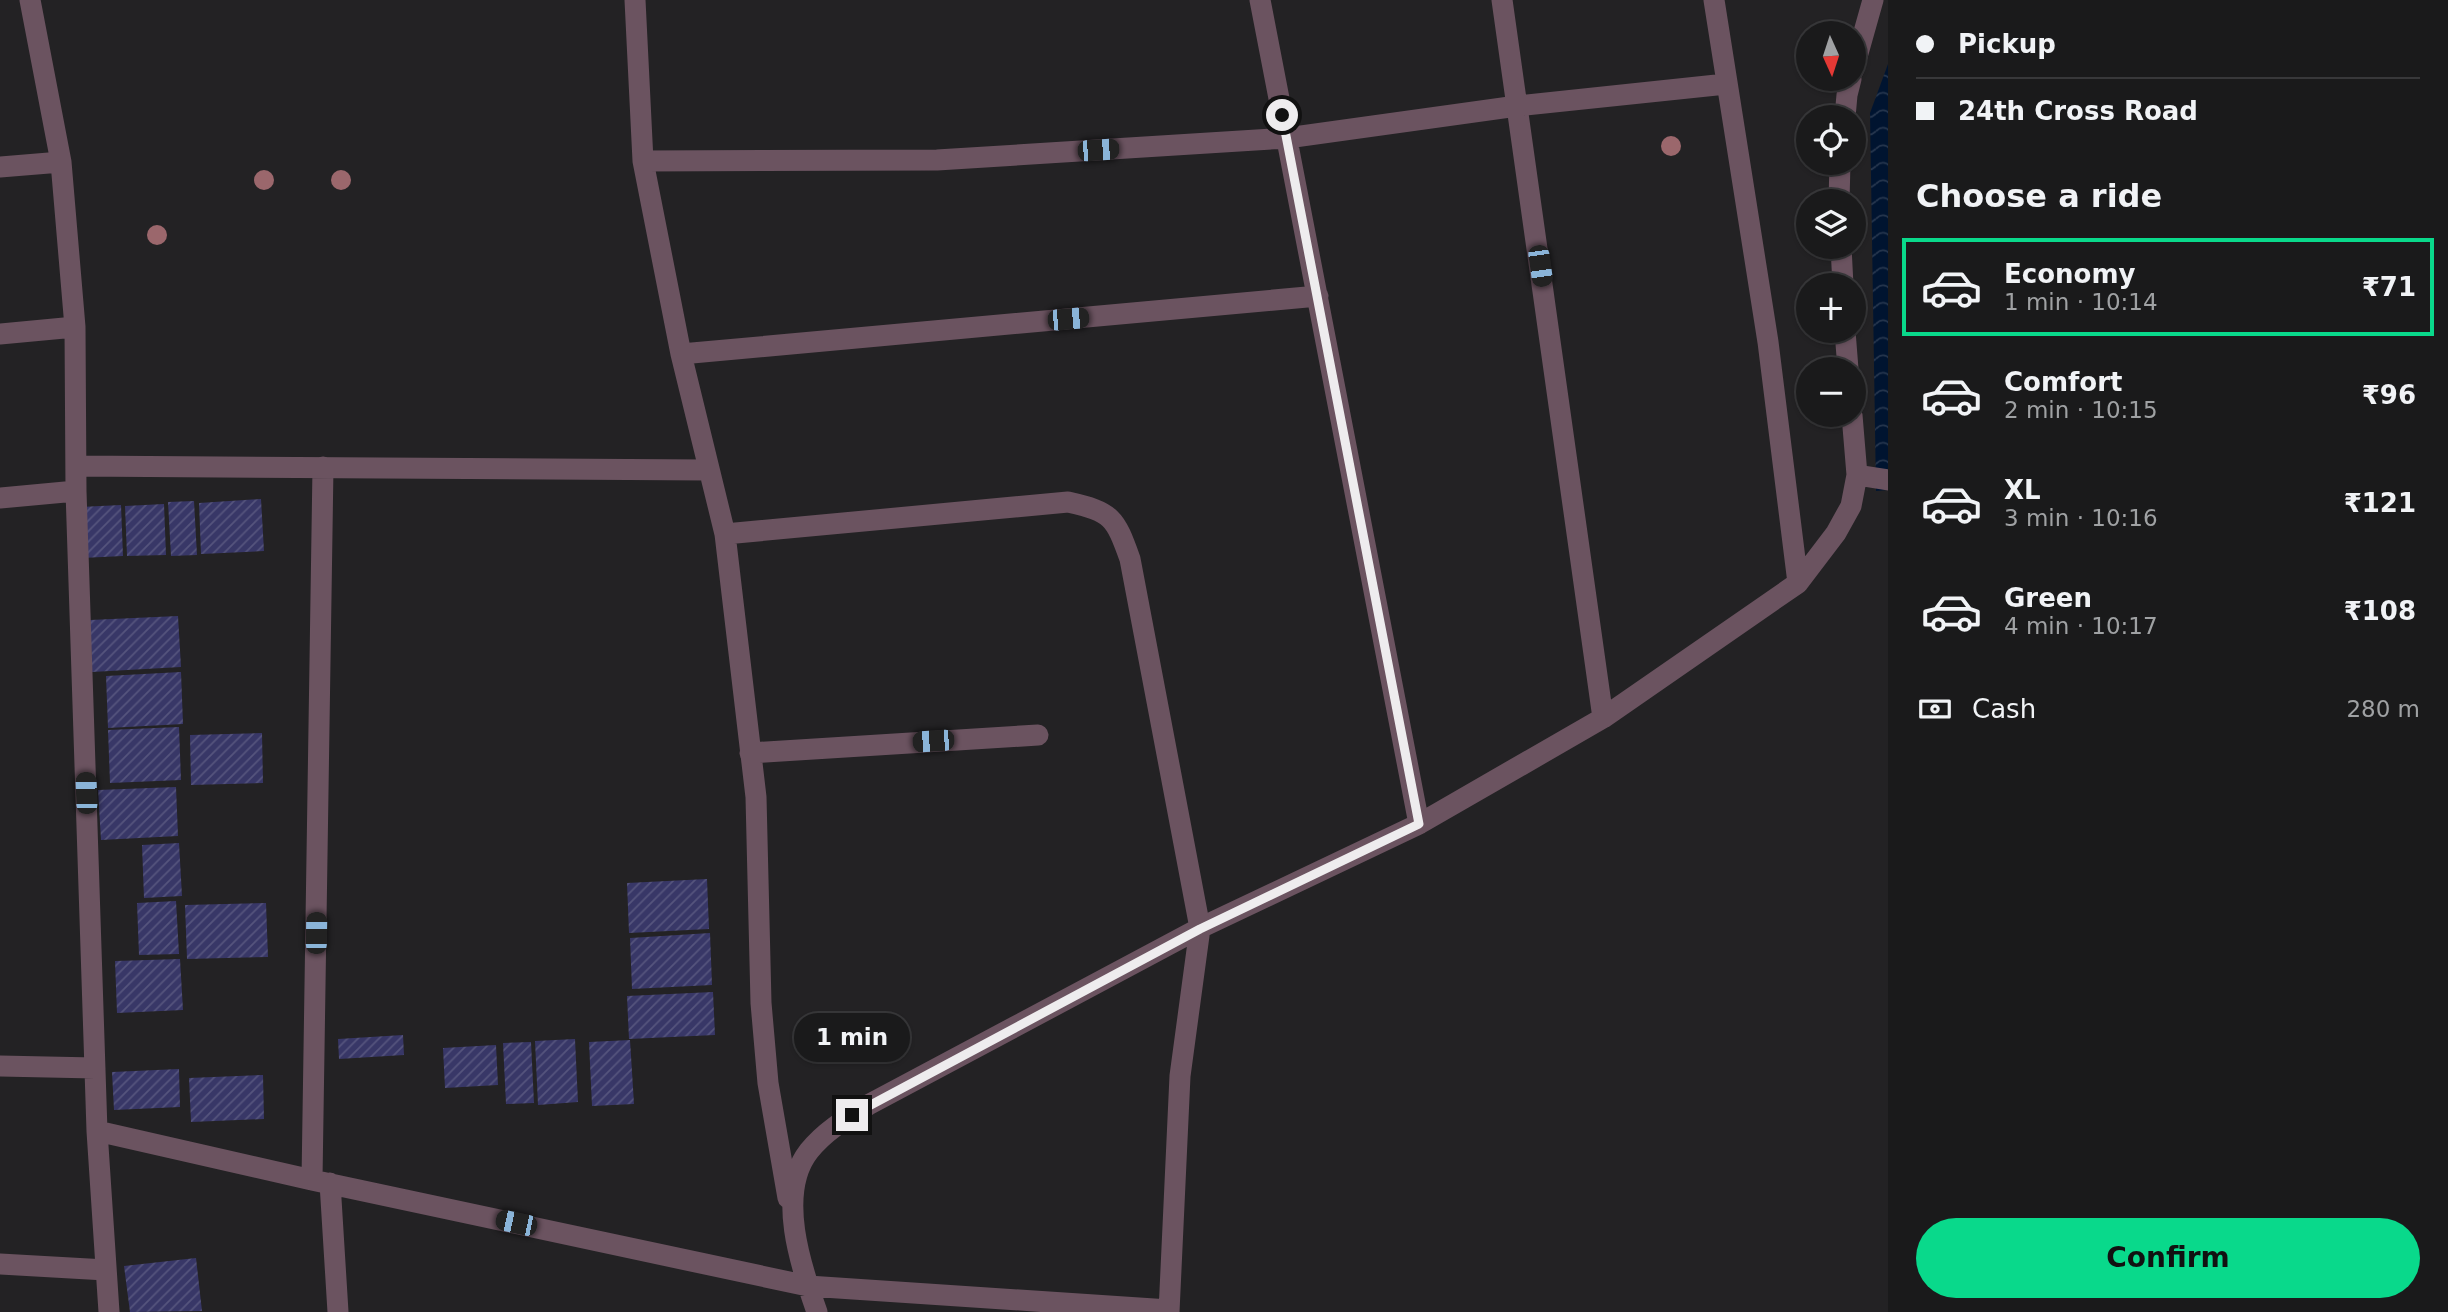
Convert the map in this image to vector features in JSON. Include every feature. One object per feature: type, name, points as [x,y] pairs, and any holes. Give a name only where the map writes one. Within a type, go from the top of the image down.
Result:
[{"type":"street","points":[[30,0],[61,162],[75,327],[76,491],[97,1131],[109,1312]]},
{"type":"street","points":[[635,0],[643,161],[681,354],[725,534],[756,797],[761,1003],[766,1070],[791,1214],[817,1312]]},
{"type":"street","points":[[1260,0],[1419,824]]},
{"type":"street","points":[[1502,0],[1603,718]]},
{"type":"street","points":[[1714,0],[1768,342],[1798,583]]},
{"type":"street","points":[[1866,25],[1873,0]]},
{"type":"street","points":[[643,161],[937,160],[1287,138],[1517,106],[1726,84]]},
{"type":"street","points":[[0,167],[61,162]]},
{"type":"street","points":[[681,354],[1318,296]]},
{"type":"street","points":[[0,334],[75,327]]},
{"type":"street","points":[[791,1214],[796,1177],[808,1153],[836,1125],[881,1098],[1200,929],[1419,824],[1603,718],[1798,583],[1851,506],[1857,475],[1853,427]]},
{"type":"street","points":[[76,466],[708,470]]},
{"type":"street","points":[[323,467],[321,1181],[338,1312]]},
{"type":"street","points":[[1857,475],[1888,480]]},
{"type":"street","points":[[0,498],[76,491]]},
{"type":"street","points":[[97,1131],[808,1286],[1169,1311],[1180,1076],[1200,929],[1130,559],[1119,529],[1100,510],[1068,502],[725,534]]},
{"type":"street","points":[[750,753],[1038,735]]},
{"type":"street","points":[[0,1066],[95,1068]]},
{"type":"street","points":[[0,1264],[106,1270]]},
{"type":"water","points":[[1888,64],[1888,490],[1876,491],[1870,113]]},
{"type":"building","points":[[261,499],[264,551],[201,554],[199,503]]},
{"type":"building","points":[[194,501],[197,555],[171,556],[168,502]]},
{"type":"building","points":[[164,504],[166,555],[127,556],[125,506]]},
{"type":"building","points":[[121,505],[123,556],[82,558],[80,507]]},
{"type":"building","points":[[178,616],[181,667],[92,672],[90,620]]},
{"type":"building","points":[[181,672],[183,724],[108,728],[106,676]]},
{"type":"building","points":[[179,727],[181,780],[110,783],[108,730]]},
{"type":"building","points":[[262,733],[263,783],[191,785],[190,735]]},
{"type":"building","points":[[176,787],[178,836],[101,840],[98,790]]},
{"type":"building","points":[[179,843],[182,896],[144,898],[142,845]]},
{"type":"building","points":[[707,879],[709,929],[629,933],[627,883]]},
{"type":"building","points":[[176,901],[179,954],[139,955],[137,903]]},
{"type":"building","points":[[266,903],[268,957],[187,959],[185,905]]},
{"type":"building","points":[[710,933],[712,985],[632,989],[630,938]]},
{"type":"building","points":[[180,959],[183,1010],[117,1013],[115,961]]},
{"type":"building","points":[[713,992],[715,1035],[629,1039],[627,996]]},
{"type":"building","points":[[403,1035],[404,1055],[339,1059],[338,1039]]},
{"type":"building","points":[[575,1039],[578,1102],[538,1105],[535,1041]]},
{"type":"building","points":[[630,1040],[634,1104],[592,1106],[589,1042]]},
{"type":"building","points":[[531,1042],[534,1103],[506,1104],[503,1043]]},
{"type":"building","points":[[496,1045],[498,1085],[445,1088],[443,1048]]},
{"type":"building","points":[[179,1069],[180,1107],[114,1110],[112,1072]]},
{"type":"building","points":[[263,1075],[264,1119],[191,1122],[189,1078]]},
{"type":"building","points":[[196,1258],[202,1311],[130,1312],[124,1266]]},
{"type":"route","points":[[852,1115],[1200,929],[1419,824],[1282,115]]}]
